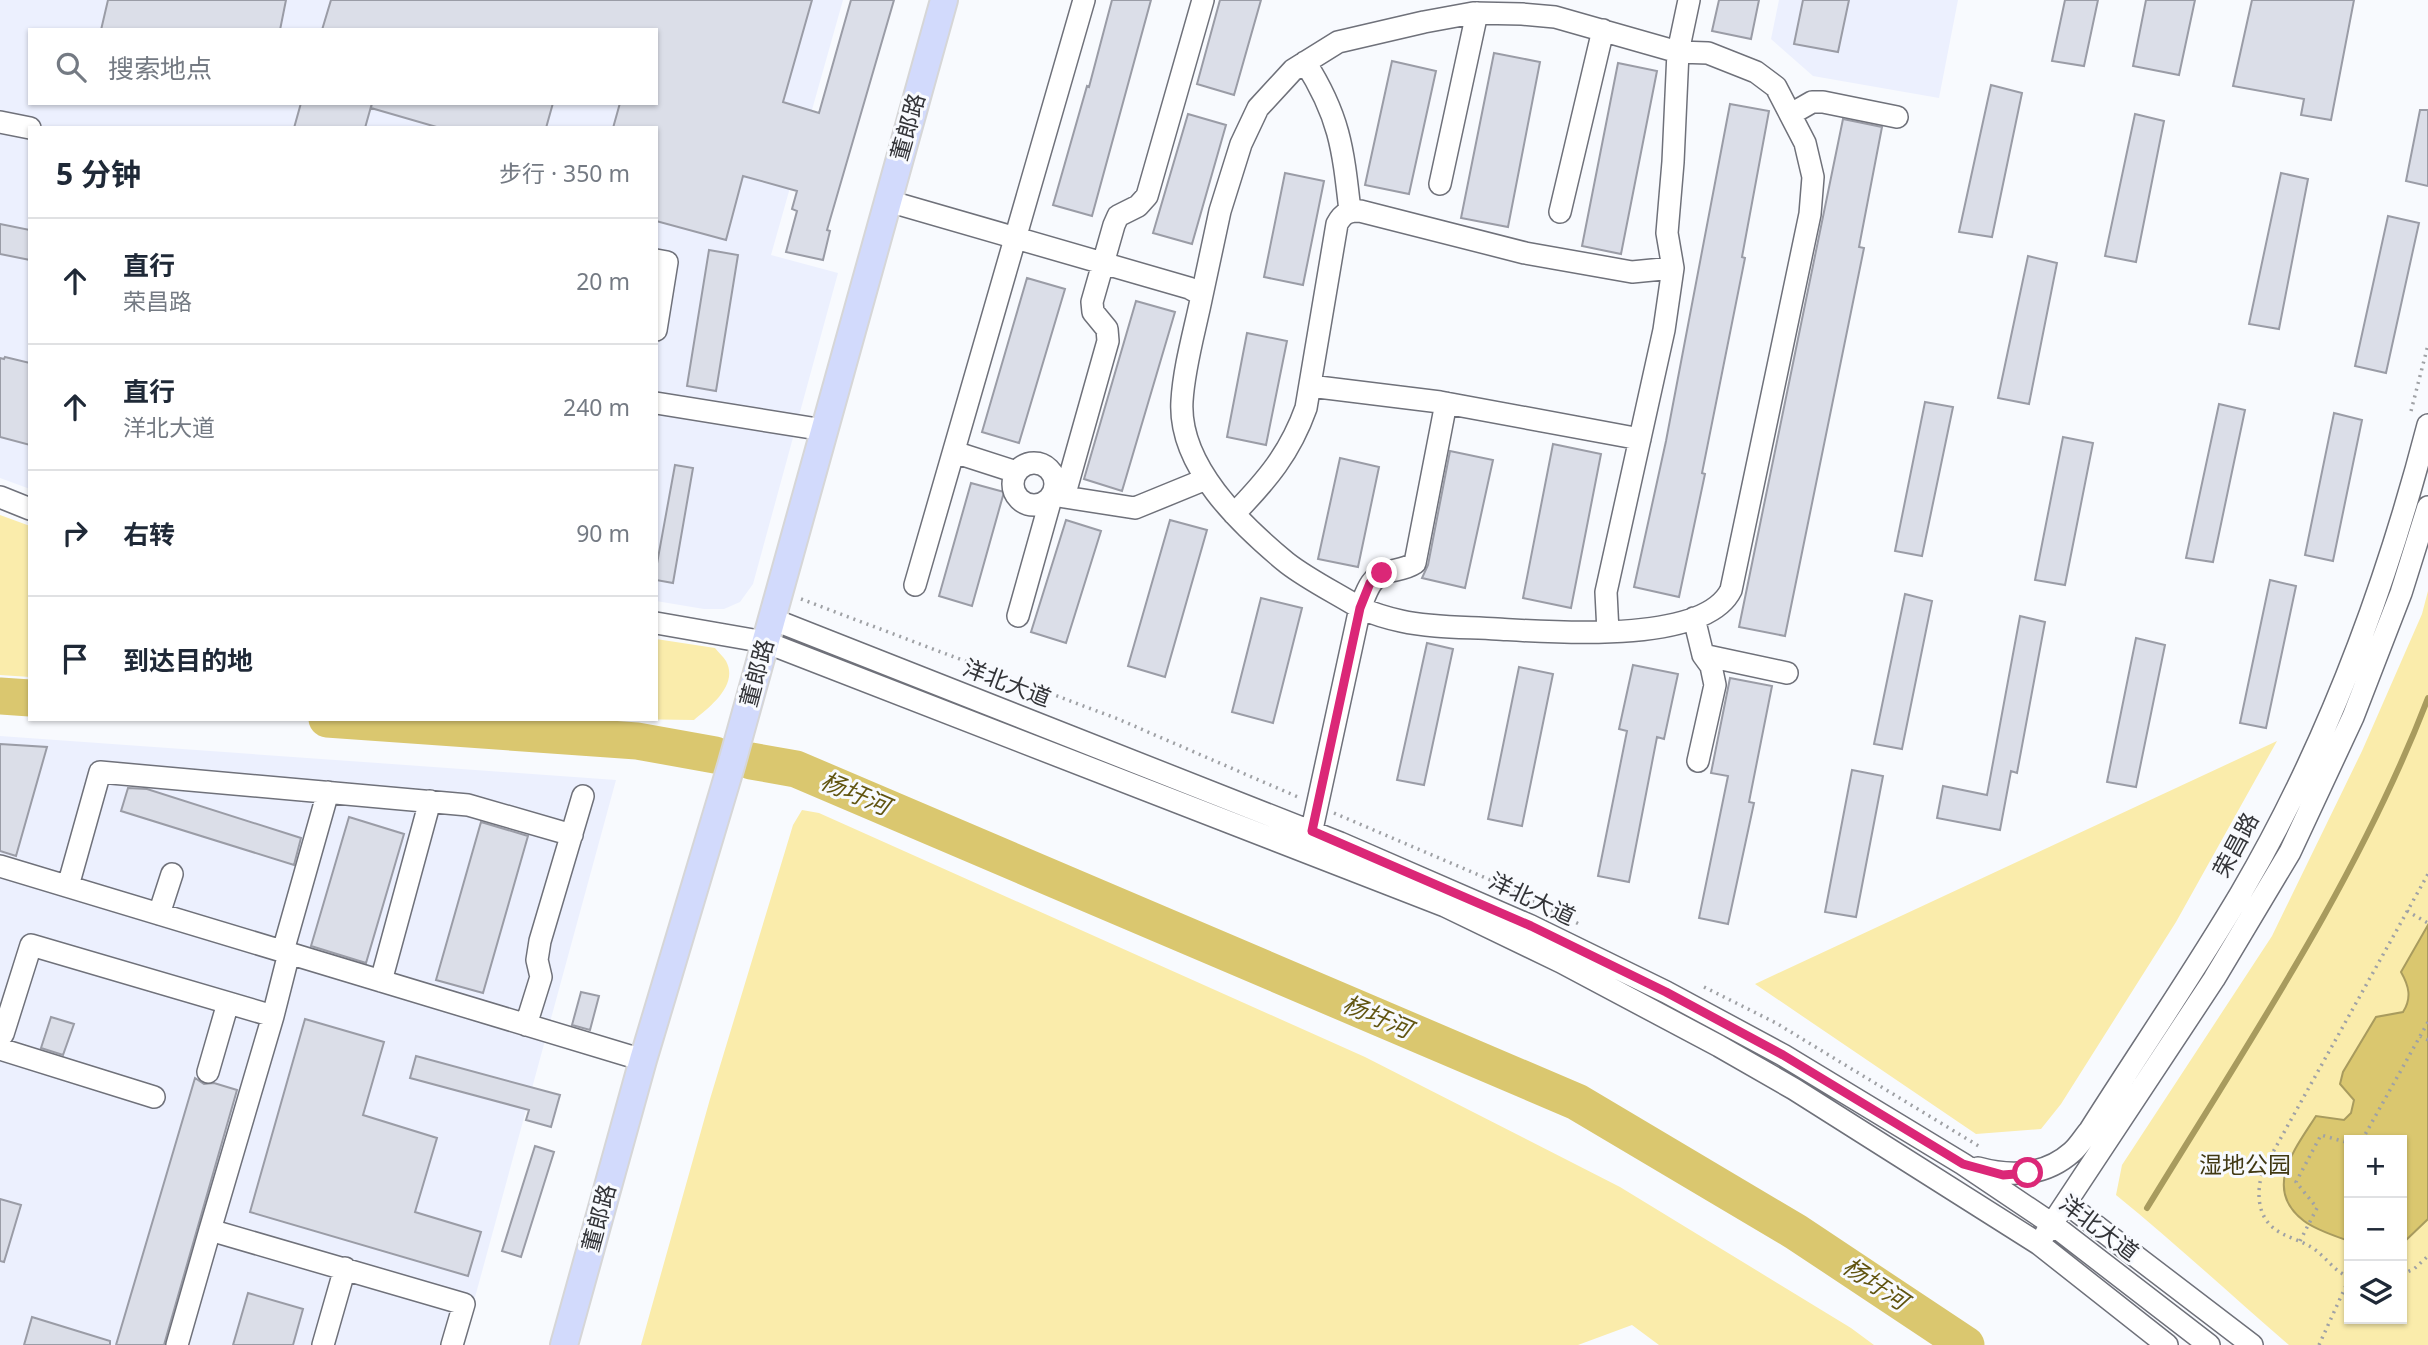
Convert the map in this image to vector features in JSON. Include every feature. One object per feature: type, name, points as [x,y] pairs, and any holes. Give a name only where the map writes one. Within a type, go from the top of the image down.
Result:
[{"type":"main road","name":"董郎路","points":[[564,1345],[643,1060],[731,766],[944,0]]},
{"type":"street","points":[[915,585],[1084,0]]},
{"type":"street","points":[[1018,616],[1108,341],[1107,329],[1093,312],[1092,302],[1103,263],[1118,216],[1138,206],[1147,195],[1203,0]]},
{"type":"street","points":[[1608,632],[1606,592],[1664,330],[1673,268],[1667,233],[1678,52],[1689,0]]},
{"type":"street","points":[[1440,184],[1475,9]]},
{"type":"street","points":[[1475,9],[1522,14],[1567,10],[1603,30],[1678,52],[1708,53],[1756,72],[1776,88],[1805,143],[1813,177],[1810,214],[1731,590],[1726,600],[1683,623],[1589,634],[1426,625],[1382,617],[1360,608],[1288,564],[1234,514],[1206,479],[1185,437],[1182,403],[1220,211],[1241,144],[1258,108],[1293,70],[1338,42],[1475,9]]},
{"type":"street","points":[[1560,212],[1603,30]]},
{"type":"street","points":[[1305,62],[1324,91],[1335,117],[1343,149],[1350,211]]},
{"type":"street","points":[[1791,114],[1812,102],[1823,102],[1897,117]]},
{"type":"street","points":[[0,122],[28,128]]},
{"type":"street","points":[[888,201],[1189,288],[1202,295]]},
{"type":"street","points":[[1234,514],[1264,483],[1284,457],[1299,429],[1310,386],[1336,224],[1342,215],[1350,211],[1538,255],[1632,272],[1673,268]]},
{"type":"street","points":[[658,261],[667,262],[658,318]]},
{"type":"street","points":[[1310,386],[1446,403],[1640,439]]},
{"type":"street","points":[[658,402],[824,430]]},
{"type":"street","points":[[1307,852],[1360,608],[1370,583],[1382,573],[1407,568],[1415,563],[1446,403]]},
{"type":"street","name":"荣昌路","points":[[1963,1164],[2003,1175],[2028,1173],[2057,1162],[2073,1152],[2090,1130],[2241,892],[2319,739],[2362,633],[2393,548],[2418,424]]},
{"type":"street","points":[[954,452],[1016,472]]},
{"type":"street","points":[[1058,496],[1053,475],[1044,465],[1030,463],[1016,472],[1013,490],[1021,501],[1034,505],[1058,496],[1135,508],[1206,479]]},
{"type":"street","points":[[0,497],[28,508]]},
{"type":"street","points":[[2050,1222],[2066,1203],[2214,979],[2290,852],[2353,717],[2401,593],[2428,507]]},
{"type":"street","points":[[1694,618],[1703,655],[1711,666],[1715,685],[1698,761]]},
{"type":"street","points":[[658,624],[769,631]]},
{"type":"street","name":"洋北大道","points":[[769,631],[1312,831],[1531,926],[1666,992],[1783,1055],[1963,1164],[2050,1222],[2209,1345]]},
{"type":"street","name":"洋北大道","points":[[769,631],[1445,906],[1561,962],[1794,1089],[2039,1244],[2167,1345]]},
{"type":"street","points":[[1703,655],[1787,673]]},
{"type":"street","points":[[68,886],[100,772],[467,805],[572,835]]},
{"type":"street","points":[[177,1345],[273,1016],[286,952],[328,792]]},
{"type":"street","points":[[526,1025],[541,977],[537,960],[540,942],[583,796]]},
{"type":"street","points":[[380,981],[430,801]]},
{"type":"street","points":[[0,866],[643,1060]]},
{"type":"street","points":[[159,914],[172,874]]},
{"type":"street","points":[[154,1097],[1,1041],[31,945],[273,1016]]},
{"type":"street","points":[[208,1072],[228,1003]]},
{"type":"street","points":[[2039,1244],[2050,1222],[2073,1152]]},
{"type":"street","points":[[2066,1203],[2252,1345]]},
{"type":"street","points":[[211,1230],[464,1304],[452,1345]]},
{"type":"street","points":[[323,1345],[345,1268]]},
{"type":"path","points":[[2418,424],[2428,345]]},
{"type":"path","points":[[780,591],[1118,719],[1493,881],[1579,924]]},
{"type":"path","points":[[2344,1275],[2320,1253],[2277,1231],[2269,1224],[2258,1200],[2258,1186],[2263,1170],[2428,874]]},
{"type":"path","points":[[2407,911],[2428,923]]},
{"type":"path","points":[[1702,986],[1776,1023],[1989,1152]]},
{"type":"path","points":[[2365,1135],[2428,1022]]},
{"type":"path","points":[[2420,1036],[2428,1040]]},
{"type":"path","points":[[2300,1241],[2317,1208],[2296,1182],[2321,1135],[2344,1142]]},
{"type":"path","points":[[2407,1272],[2428,1256]]},
{"type":"path","points":[[2319,1345],[2344,1289]]},
{"type":"shaded area","points":[[0,0],[843,0],[771,255],[838,273],[753,584],[740,602],[724,609],[704,609],[658,601],[658,126],[28,126],[28,488],[0,478]]},
{"type":"shaded area","points":[[1779,0],[1958,0],[1939,98],[1813,76],[1771,39]]},
{"type":"shaded area","points":[[0,736],[616,780],[462,1345],[0,1345]]},
{"type":"shaded area","points":[[2428,925],[2428,1219],[2407,1239],[2407,1135],[2344,1135],[2344,1239],[2309,1224],[2292,1209],[2285,1196],[2286,1169],[2316,1116],[2344,1120],[2351,1113],[2354,1100],[2340,1084],[2343,1072],[2376,1017],[2403,1012],[2408,1002],[2408,992],[2401,972]]},
{"type":"green space","points":[[0,515],[28,525],[28,677],[0,675]]},
{"type":"green space","name":"湿地公园","points":[[2428,591],[2428,1345],[2289,1345],[2116,1195],[2122,1165],[2272,936],[2362,751],[2422,614]]},
{"type":"green space","points":[[658,639],[715,648],[726,661],[729,679],[726,687],[715,702],[694,720],[658,719]]},
{"type":"green space","points":[[2277,741],[2176,922],[2061,1104],[2041,1129],[1976,1134],[1755,984]]},
{"type":"green space","points":[[802,810],[819,813],[1365,1057],[1620,1187],[1851,1328],[1874,1345],[1659,1345],[1632,1325],[1578,1345],[641,1345],[710,1099],[793,825]]},
{"type":"building","points":[[108,0],[286,0],[280,28],[101,28]]},
{"type":"building","points":[[331,0],[812,0],[783,102],[819,113],[851,0],[894,0],[827,230],[830,231],[823,260],[786,252],[797,211],[792,209],[797,191],[743,176],[726,240],[658,222],[658,126],[614,126],[619,105],[658,105],[658,28],[323,28]]},
{"type":"building","points":[[1112,0],[1151,0],[1092,216],[1053,205]]},
{"type":"building","points":[[1220,0],[1261,0],[1234,95],[1197,84]]},
{"type":"building","points":[[1719,0],[1759,0],[1751,39],[1712,31]]},
{"type":"building","points":[[1803,0],[1849,0],[1838,52],[1794,44]]},
{"type":"building","points":[[2065,0],[2098,0],[2084,66],[2052,61]]},
{"type":"building","points":[[2146,0],[2195,0],[2179,75],[2133,66]]},
{"type":"building","points":[[2252,0],[2354,0],[2331,120],[2301,115],[2304,99],[2233,86]]},
{"type":"building","points":[[1494,53],[1540,62],[1508,227],[1461,218]]},
{"type":"building","points":[[1392,61],[1436,71],[1409,194],[1365,185]]},
{"type":"building","points":[[1618,63],[1657,71],[1621,254],[1582,246]]},
{"type":"building","points":[[1991,85],[2022,93],[1992,237],[1959,232]]},
{"type":"building","points":[[1730,104],[1769,111],[1742,257],[1745,258],[1702,473],[1705,474],[1679,597],[1634,587],[1666,441]]},
{"type":"building","points":[[300,105],[371,105],[366,126],[295,126]]},
{"type":"building","points":[[372,105],[552,105],[547,126],[433,126],[371,108]]},
{"type":"building","points":[[2420,110],[2428,110],[2428,186],[2406,181]]},
{"type":"building","points":[[1188,114],[1226,125],[1192,244],[1153,233]]},
{"type":"building","points":[[2135,114],[2164,121],[2136,262],[2105,256]]},
{"type":"building","points":[[1843,119],[1882,127],[1859,247],[1864,248],[1785,636],[1739,627]]},
{"type":"building","points":[[1285,173],[1324,181],[1303,285],[1264,277]]},
{"type":"building","points":[[2281,173],[2308,179],[2279,329],[2249,324]]},
{"type":"building","points":[[2388,216],[2419,223],[2386,373],[2355,366]]},
{"type":"building","points":[[0,224],[28,230],[28,260],[0,254]]},
{"type":"building","points":[[709,250],[738,255],[716,391],[687,386]]},
{"type":"building","points":[[2028,256],[2057,263],[2029,404],[1998,398]]},
{"type":"building","points":[[1027,278],[1065,289],[1019,443],[982,432]]},
{"type":"building","points":[[1136,301],[1175,312],[1122,491],[1084,479]]},
{"type":"building","points":[[1247,333],[1287,341],[1266,445],[1227,437]]},
{"type":"building","points":[[5,357],[28,363],[28,444],[0,437],[0,358]]},
{"type":"building","points":[[1925,402],[1953,407],[1922,556],[1895,551]]},
{"type":"building","points":[[2219,404],[2245,410],[2213,562],[2186,558]]},
{"type":"building","points":[[2334,413],[2362,420],[2333,561],[2305,555]]},
{"type":"building","points":[[2063,437],[2093,443],[2065,585],[2035,580]]},
{"type":"building","points":[[1553,444],[1601,454],[1571,608],[1523,598]]},
{"type":"building","points":[[1450,451],[1493,460],[1465,588],[1422,578],[1428,565]]},
{"type":"building","points":[[1340,458],[1379,467],[1358,567],[1318,559]]},
{"type":"building","points":[[675,465],[693,468],[673,583],[658,580],[658,558]]},
{"type":"building","points":[[971,483],[1004,492],[972,606],[939,596]]},
{"type":"building","points":[[1066,520],[1101,531],[1066,643],[1031,632]]},
{"type":"building","points":[[1170,520],[1207,530],[1165,677],[1128,666]]},
{"type":"building","points":[[2270,580],[2296,586],[2266,728],[2240,723]]},
{"type":"building","points":[[1905,594],[1932,601],[1902,749],[1874,744]]},
{"type":"building","points":[[1261,598],[1302,608],[1273,723],[1232,712]]},
{"type":"building","points":[[2020,616],[2045,622],[2017,773],[2011,771],[2000,830],[1937,818],[1943,786],[1987,795]]},
{"type":"building","points":[[2136,638],[2165,645],[2136,787],[2107,782]]},
{"type":"building","points":[[1427,643],[1453,649],[1424,785],[1397,780]]},
{"type":"building","points":[[1633,665],[1678,674],[1664,739],[1657,737],[1629,882],[1598,876],[1627,731],[1619,729]]},
{"type":"building","points":[[1519,667],[1553,674],[1522,826],[1488,819]]},
{"type":"building","points":[[1730,678],[1772,686],[1749,802],[1754,803],[1728,924],[1699,918],[1728,776],[1711,773]]},
{"type":"building","points":[[0,744],[47,747],[16,856],[0,851]]},
{"type":"building","points":[[1852,770],[1883,776],[1856,917],[1825,912]]},
{"type":"building","points":[[128,788],[147,789],[301,838],[294,865],[121,811]]},
{"type":"building","points":[[349,817],[404,834],[366,963],[311,946]]},
{"type":"building","points":[[481,822],[528,836],[483,993],[436,980]]},
{"type":"building","points":[[581,992],[599,996],[590,1030],[572,1025]]},
{"type":"building","points":[[51,1017],[74,1024],[63,1055],[41,1048]]},
{"type":"building","points":[[305,1019],[384,1042],[363,1115],[437,1138],[415,1212],[481,1232],[468,1276],[250,1212]]},
{"type":"building","points":[[416,1056],[560,1095],[551,1127],[526,1120],[529,1110],[410,1078]]},
{"type":"building","points":[[195,1078],[204,1084],[214,1083],[237,1090],[164,1345],[116,1345]]},
{"type":"building","points":[[535,1146],[554,1152],[521,1257],[502,1251]]},
{"type":"building","points":[[0,1199],[21,1205],[4,1262],[0,1261]]},
{"type":"building","points":[[248,1293],[303,1309],[293,1345],[233,1345]]},
{"type":"building","points":[[32,1317],[110,1341],[110,1345],[24,1345]]},
{"type":"waterway","points":[[0,696],[28,698]]},
{"type":"waterway","points":[[2147,1208],[2262,1022],[2335,896],[2369,831],[2428,698]]},
{"type":"waterway","points":[[355,721],[637,741],[715,755]]},
{"type":"waterway","name":"杨圩河","points":[[751,761],[796,769],[1577,1102],[1796,1232],[1966,1345]]},
{"type":"route","points":[[1382,573],[1370,583],[1360,608],[1312,831],[1531,926],[1666,992],[1783,1055],[1963,1164],[2003,1175],[2028,1173]]}]
